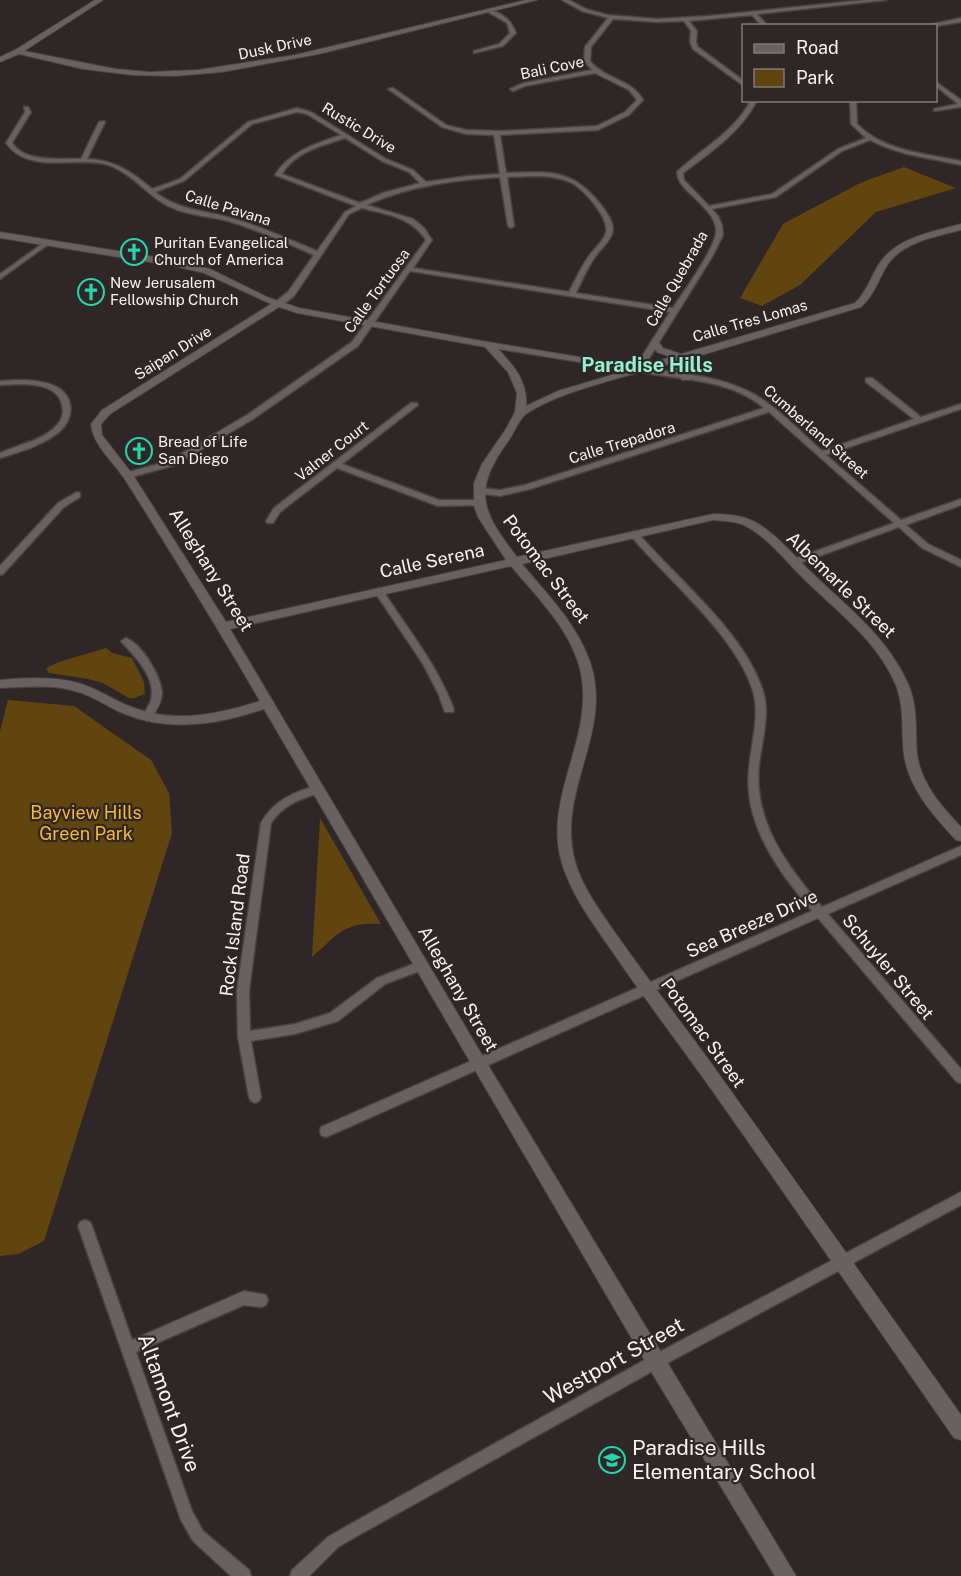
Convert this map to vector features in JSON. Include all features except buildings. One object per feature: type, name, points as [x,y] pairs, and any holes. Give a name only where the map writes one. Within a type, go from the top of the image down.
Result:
[{"type":"street","points":[[0,60],[18,52],[100,0]]},
{"type":"street","name":"Dusk Drive","points":[[18,52],[112,72],[199,73],[260,65],[534,0]]},
{"type":"street","points":[[565,0],[587,11],[612,16],[686,20],[882,0]]},
{"type":"street","points":[[476,52],[501,45],[513,33],[509,22],[490,11]]},
{"type":"street","points":[[753,13],[763,24]]},
{"type":"street","points":[[390,89],[453,129],[497,133],[598,128],[608,124],[639,102],[636,92],[595,71],[586,61],[588,47],[612,16]]},
{"type":"street","points":[[686,20],[694,31],[695,48],[742,83]]},
{"type":"street","points":[[937,24],[961,21]]},
{"type":"street","name":"Bali Cove","points":[[513,89],[595,71]]},
{"type":"street","points":[[937,85],[961,104]]},
{"type":"street","name":"Calle Quebrada","points":[[638,369],[720,235],[719,225],[708,208],[681,180],[680,172],[712,148],[748,112],[753,102]]},
{"type":"street","points":[[853,102],[854,124],[870,138],[890,146],[961,163]]},
{"type":"street","points":[[936,110],[961,104]]},
{"type":"street","name":"Calle Pavana","points":[[26,108],[28,112],[9,143],[13,151],[37,159],[84,159],[121,167],[167,203],[184,210],[235,222],[317,254]]},
{"type":"street","name":"Rustic Drive","points":[[151,191],[182,180],[250,123],[297,110],[309,113],[384,160],[411,171],[425,184]]},
{"type":"street","points":[[84,159],[102,122]]},
{"type":"street","points":[[497,133],[512,226]]},
{"type":"street","name":"Calle Tortuosa","points":[[128,475],[172,463],[250,417],[355,344],[429,240],[428,236],[411,220],[360,205],[278,175],[306,149],[345,136]]},
{"type":"street","points":[[708,208],[774,196],[840,150],[870,138]]},
{"type":"street","name":"Saipan Drive","points":[[96,424],[106,412],[291,294],[347,213],[384,195],[425,184],[465,177],[543,174],[570,180],[585,190],[606,216],[609,233],[571,295]]},
{"type":"street","name":"Calle Tres Lomas","points":[[522,412],[562,393],[858,305],[871,291],[884,263],[894,253],[913,242],[961,227]]},
{"type":"street","points":[[0,235],[174,262],[207,271],[278,304],[297,310],[488,345],[502,356],[518,381],[524,398],[522,412],[487,464],[479,497]]},
{"type":"street","points":[[0,277],[47,243]]},
{"type":"street","points":[[409,269],[675,311]]},
{"type":"street","points":[[655,343],[660,350],[677,358],[679,369],[686,378]]},
{"type":"street","name":"Cumberland Street","points":[[488,345],[638,369],[742,390],[770,409],[925,546],[961,564]]},
{"type":"street","points":[[596,362],[607,371],[606,379]]},
{"type":"street","points":[[869,380],[921,421]]},
{"type":"street","points":[[0,382],[27,382],[50,387],[64,398],[67,410],[64,420],[52,433],[0,456]]},
{"type":"street","name":"Valner Court","points":[[270,521],[277,510],[414,405]]},
{"type":"street","points":[[820,454],[961,406]]},
{"type":"street","name":"Calle Trepadora","points":[[336,465],[438,503],[500,493],[527,486],[770,409]]},
{"type":"street","name":"Alleghany Street","points":[[96,424],[97,435],[128,475],[223,627],[479,1065],[625,1308],[654,1362],[786,1576]]},
{"type":"street","points":[[0,572],[61,505],[76,495]]},
{"type":"street","name":"Potomac Street","points":[[479,497],[487,525],[513,562],[561,618],[576,641],[584,662],[589,684],[590,709],[586,732],[564,807],[562,828],[571,872],[588,904],[647,991],[694,1053],[961,1431]]},
{"type":"street","points":[[794,562],[961,502]]},
{"type":"street","name":"Calle Serena","points":[[223,627],[713,517],[736,519],[754,526]]},
{"type":"street","name":"Albemarle Street","points":[[754,526],[882,649],[896,670],[909,708],[911,755],[918,778],[936,808],[961,836]]},
{"type":"street","name":"Schuyler Street","points":[[634,534],[727,638],[742,656],[753,676],[760,708],[760,728],[754,769],[757,810],[776,855],[821,913],[961,1078]]},
{"type":"street","points":[[379,591],[430,664],[449,710]]},
{"type":"street","points":[[126,641],[135,648],[157,686],[156,699],[147,717]]},
{"type":"street","points":[[0,684],[49,682],[79,687],[124,709],[147,717],[175,721],[227,716],[268,703]]},
{"type":"street","name":"Rock Island Road","points":[[255,1096],[244,1037],[243,991],[266,823],[284,801],[319,789]]},
{"type":"street","name":"Sea Breeze Drive","points":[[326,1131],[440,1079],[479,1065],[647,991],[961,850]]},
{"type":"street","points":[[244,1037],[295,1029],[334,1017],[381,981],[421,966]]},
{"type":"street","name":"Westport Street","points":[[298,1576],[333,1542],[352,1531],[654,1362],[961,1198]]},
{"type":"street","name":"Altamont Drive","points":[[85,1226],[186,1515],[198,1536],[243,1576]]},
{"type":"street","points":[[127,1349],[244,1298],[261,1300]]},
{"type":"green space","points":[[904,167],[956,188],[876,212],[800,285],[762,306],[740,298],[783,224],[860,183]]},
{"type":"green space","points":[[106,648],[112,653],[132,658],[144,682],[145,694],[129,698],[103,683],[49,673],[46,668],[59,662]]},
{"type":"green space","name":"Bayview Hills Green Park","points":[[8,700],[74,706],[151,760],[169,793],[172,833],[44,1241],[18,1254],[0,1256],[0,731]]},
{"type":"green space","points":[[320,818],[381,924],[350,927],[342,931],[312,957]]},
{"type":"place","name":"Puritan Evangelical Church of America","points":[[134,252]]},
{"type":"place","name":"New Jerusalem Fellowship Church","points":[[91,292]]},
{"type":"place","name":"Bread of Life San Diego","points":[[139,451]]},
{"type":"place","name":"Paradise Hills Elementary School","points":[[612,1460]]},
{"type":"district","name":"Paradise Hills","points":[[647,365]]}]
